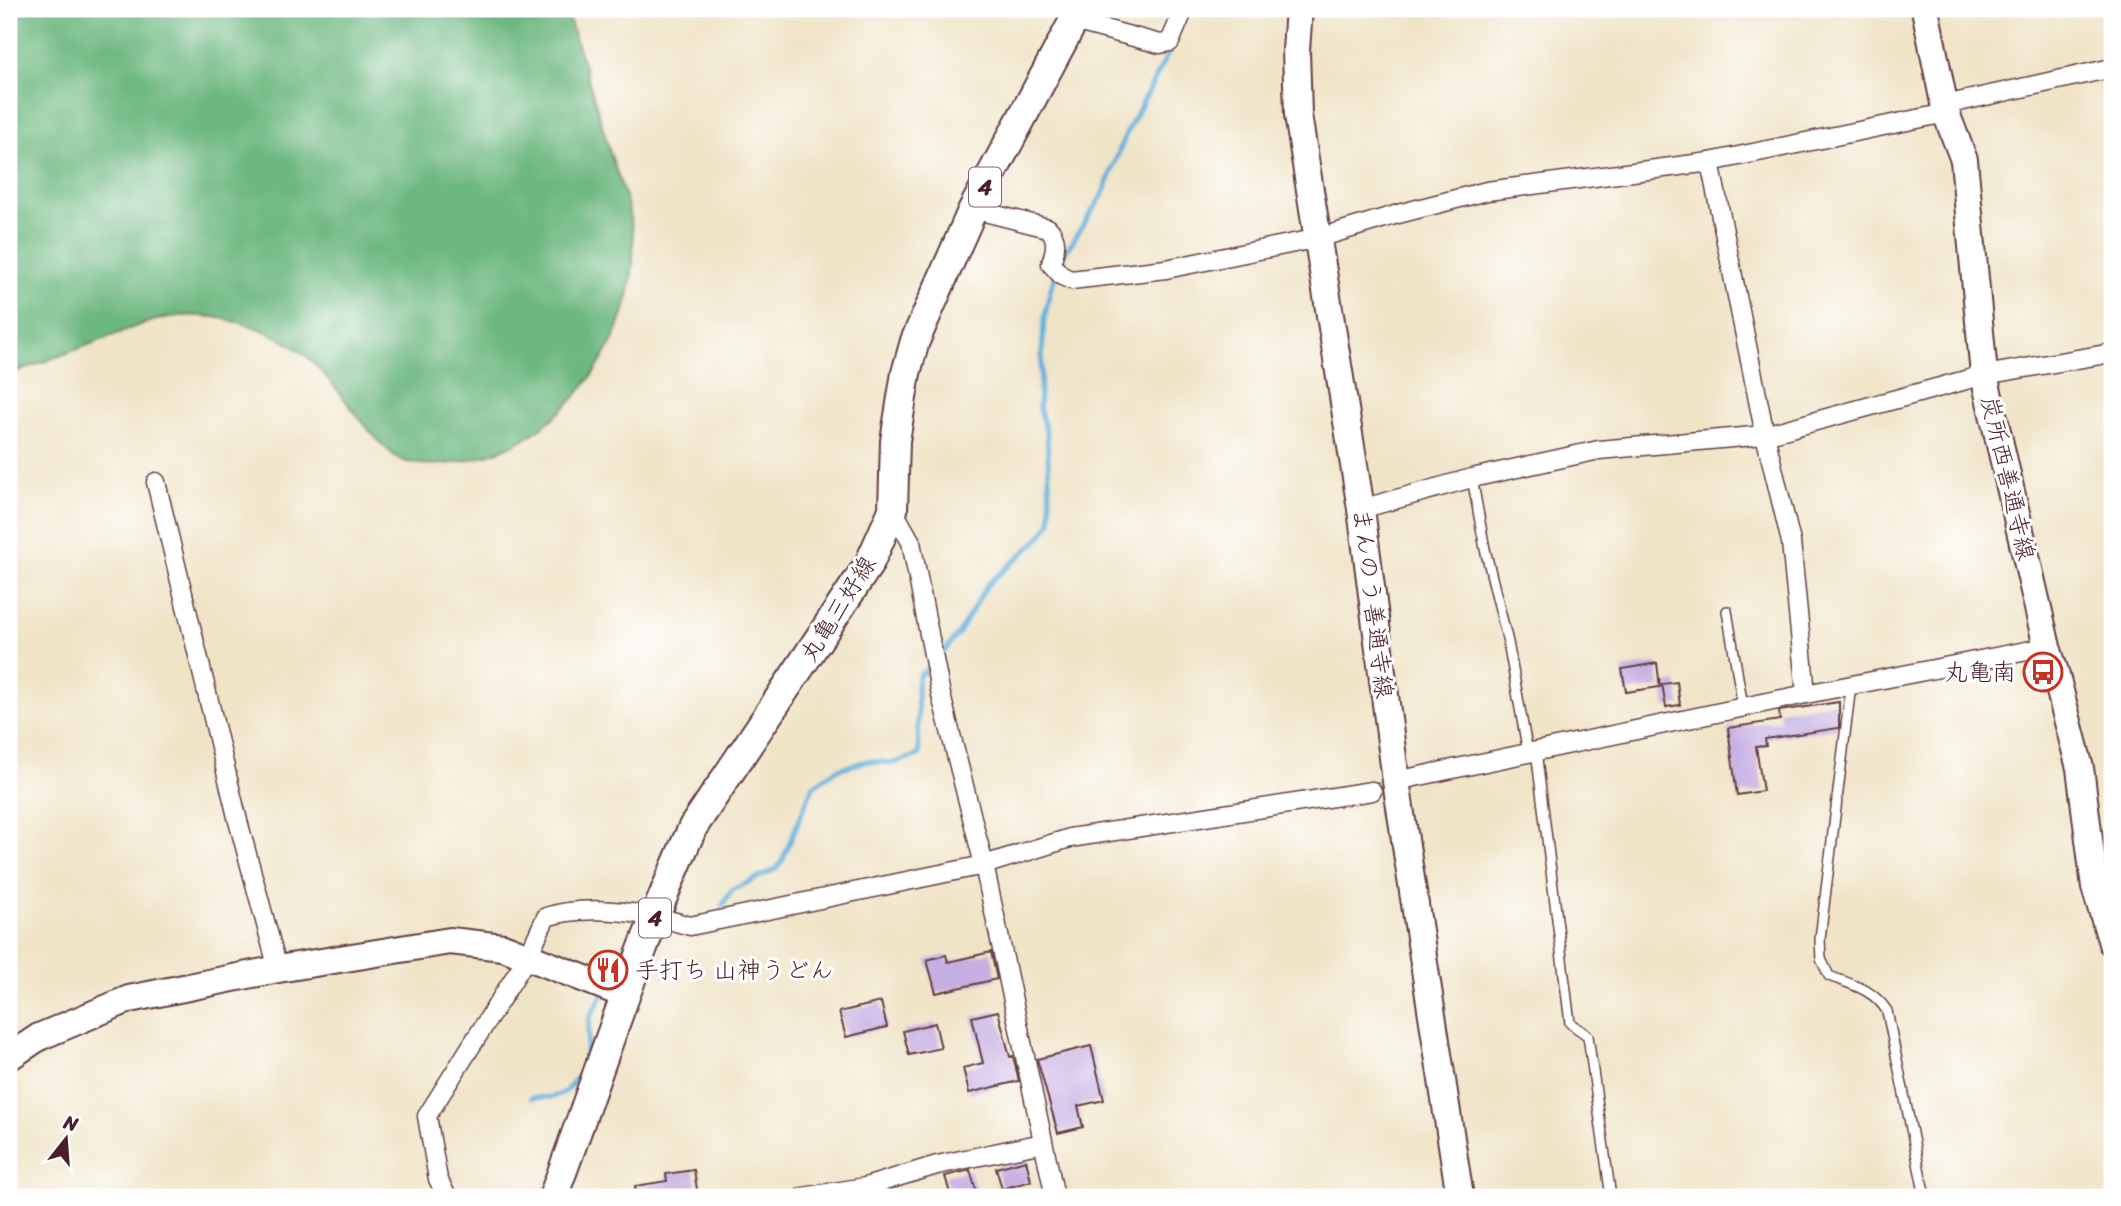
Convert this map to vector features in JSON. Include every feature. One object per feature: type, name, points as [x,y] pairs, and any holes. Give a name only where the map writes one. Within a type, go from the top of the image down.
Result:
[{"type":"main road","name":"まんのう善通寺線","points":[[1299,9],[1296,50],[1298,115],[1361,509],[1384,786],[1460,1197]]},
{"type":"main road","name":"炭所西善通寺線","points":[[1925,9],[1946,109],[1964,160],[1984,375],[2047,647],[2056,672],[2080,768],[2095,887],[2112,943]]},
{"type":"main road","name":"丸亀三好線","points":[[554,1197],[612,990],[656,915],[693,827],[869,564],[894,510],[895,441],[905,373],[915,341],[974,209],[1077,15]]},
{"type":"main road","points":[[9,1057],[39,1037],[129,999],[278,969],[450,941],[503,947],[612,990]]},
{"type":"street","points":[[1077,15],[1160,44],[1170,42],[1185,9]]},
{"type":"street","points":[[974,209],[1048,228],[1055,235],[1056,247],[1051,264],[1062,276],[1071,280],[1166,269],[1319,238],[1487,191],[1710,162],[1946,109],[2112,68]]},
{"type":"street","points":[[1710,162],[1765,435],[1791,542],[1806,694]]},
{"type":"street","points":[[1361,509],[1472,478],[1599,450],[1765,435],[1984,375],[2112,353]]},
{"type":"street","points":[[156,482],[237,821],[278,969]]},
{"type":"street","points":[[894,510],[911,542],[937,674],[984,865],[1055,1197]]},
{"type":"street","points":[[447,1197],[438,1179],[427,1116],[527,956],[547,917],[565,911],[656,915],[690,926],[984,865],[1070,838],[1384,786],[1743,707],[2047,647]]},
{"type":"street","points":[[803,1197],[865,1187],[937,1165],[1043,1143]]},
{"type":"lane","points":[[1472,478],[1485,549],[1532,752],[1570,1023],[1588,1036],[1611,1197]]},
{"type":"lane","points":[[1727,611],[1743,707]]},
{"type":"lane","points":[[1851,685],[1820,939],[1821,959],[1829,976],[1879,998],[1887,1011],[1925,1197]]},
{"type":"green space","points":[[9,9],[566,9],[624,195],[632,229],[632,268],[628,296],[609,348],[577,394],[535,432],[490,454],[454,463],[437,464],[404,461],[388,450],[319,368],[291,345],[258,328],[220,318],[183,316],[157,320],[9,375]]},
{"type":"building","points":[[1657,663],[1660,687],[1626,692],[1622,669]]},
{"type":"building","points":[[1677,682],[1680,705],[1666,707],[1662,684]]},
{"type":"building","points":[[1839,702],[1839,728],[1765,739],[1766,746],[1756,747],[1763,791],[1737,795],[1728,728],[1780,720],[1779,711]]},
{"type":"building","points":[[991,952],[997,979],[936,993],[927,960],[946,955],[948,962]]},
{"type":"building","points":[[602,960],[618,965],[615,974],[600,968]]},
{"type":"building","points":[[881,1002],[887,1027],[846,1037],[839,1012]]},
{"type":"building","points":[[998,1011],[1019,1081],[969,1093],[963,1068],[983,1063],[972,1017]]},
{"type":"building","points":[[935,1023],[941,1048],[909,1055],[903,1031]]},
{"type":"building","points":[[1091,1046],[1104,1100],[1078,1106],[1083,1127],[1058,1133],[1037,1059]]},
{"type":"building","points":[[1026,1160],[1031,1181],[1002,1189],[996,1168]]},
{"type":"building","points":[[694,1170],[698,1196],[636,1197],[635,1186],[667,1181],[666,1174]]},
{"type":"building","points":[[970,1170],[978,1197],[951,1197],[945,1176]]},
{"type":"waterway","points":[[938,659],[959,633],[987,585],[1037,541],[1051,522],[1047,434],[1039,408],[1044,321],[1050,291],[1063,256],[1102,196],[1125,136],[1170,50]]},
{"type":"waterway","points":[[722,906],[732,890],[776,869],[782,861],[813,786],[838,769],[867,761],[893,763],[919,755],[917,685],[919,676],[930,666]]},
{"type":"waterway","points":[[607,981],[617,954],[637,930]]},
{"type":"waterway","points":[[531,1098],[553,1097],[565,1092],[584,1069],[590,1017],[603,994]]},
{"type":"place","name":"丸亀南","points":[[2043,672]]},
{"type":"place","name":"手打ち 山神うどん","points":[[608,970]]}]
